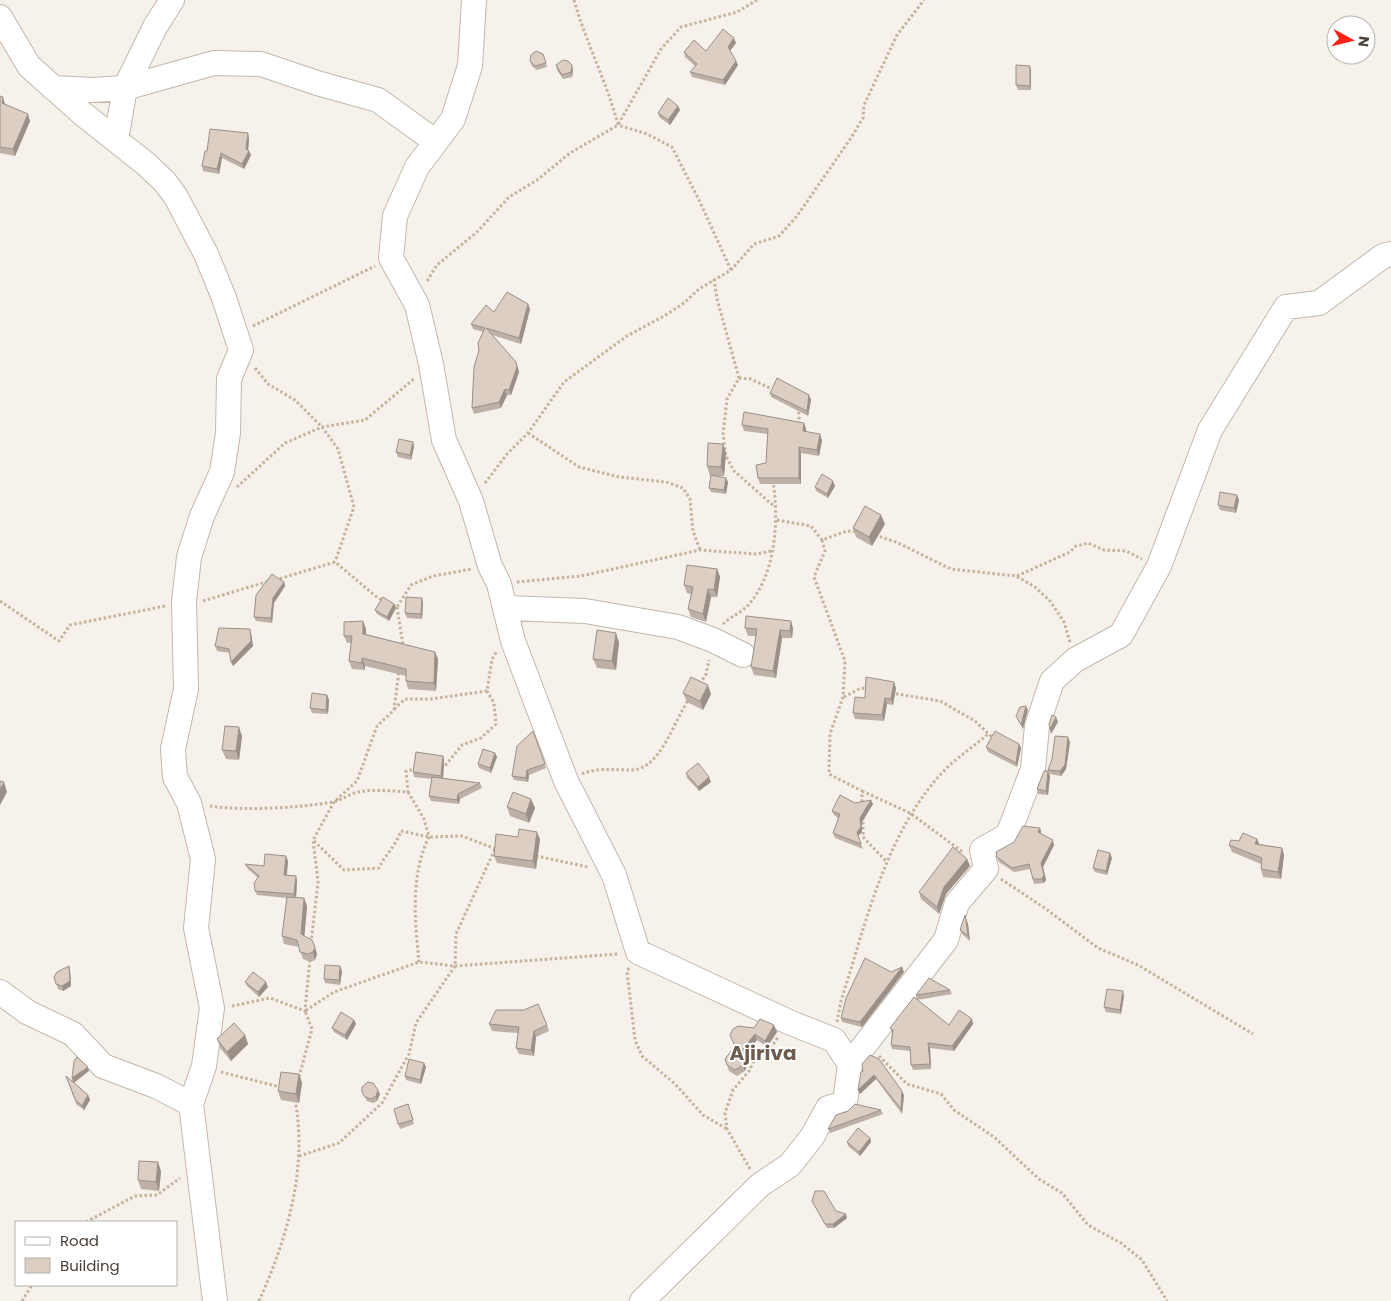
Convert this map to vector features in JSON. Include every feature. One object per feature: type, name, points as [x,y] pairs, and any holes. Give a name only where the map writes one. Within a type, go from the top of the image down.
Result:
[{"type":"street","points":[[116,140],[125,88],[155,27],[172,0]]},
{"type":"street","points":[[474,0],[470,66],[453,119],[417,167],[395,216],[391,258],[417,305],[431,364],[444,440],[471,501],[505,608],[513,640],[566,781],[614,875],[638,952],[791,1023],[834,1040],[850,1064]]},
{"type":"street","points":[[0,17],[29,66],[158,176],[176,197],[206,254],[224,298],[241,350],[229,380],[228,433],[222,472],[202,516],[188,557],[184,602],[186,689],[173,749],[175,777],[189,803],[203,859],[196,928],[212,1008],[204,1066],[191,1104],[215,1301]]},
{"type":"street","points":[[53,88],[92,90],[125,88],[214,63],[262,64],[317,83],[378,100],[436,142]]},
{"type":"street","points":[[642,1301],[760,1185],[790,1165],[812,1137],[828,1108],[845,1103],[850,1064],[946,940],[957,903],[986,869],[982,850],[1008,835],[1033,768],[1037,726],[1052,681],[1076,660],[1121,635],[1159,566],[1210,430],[1286,307],[1319,303],[1383,256],[1391,254]]},
{"type":"street","points":[[505,608],[585,611],[678,627],[713,640],[743,655]]},
{"type":"street","points":[[0,992],[27,1012],[73,1034],[103,1066],[156,1086],[191,1104]]},
{"type":"path","points":[[574,0],[582,26],[611,98],[618,125]]},
{"type":"path","points":[[417,305],[429,276],[437,265],[477,232],[509,198],[536,180],[570,153],[618,125],[661,49],[681,27],[737,12],[757,0]]},
{"type":"path","points":[[471,501],[507,454],[528,433],[564,382],[628,336],[684,303],[714,279],[731,270],[754,244],[779,236],[797,216],[851,138],[863,118],[864,105],[897,35],[924,0]]},
{"type":"path","points":[[618,125],[647,134],[672,148],[699,200],[731,270]]},
{"type":"path","points":[[335,562],[354,507],[338,449],[322,426],[295,400],[268,384],[241,350],[248,328],[391,258]]},
{"type":"path","points":[[714,279],[717,298],[740,378],[728,399],[723,434],[726,456],[734,471],[775,507]]},
{"type":"path","points":[[234,490],[285,443],[322,426],[365,420],[431,364]]},
{"type":"path","points":[[740,378],[751,379],[782,394]]},
{"type":"path","points":[[797,402],[799,433]]},
{"type":"path","points":[[528,433],[579,468],[619,477],[666,482],[683,488],[690,499],[693,531],[700,550]]},
{"type":"path","points":[[696,688],[706,674],[713,640],[724,622],[740,614],[765,583],[777,520],[773,480]]},
{"type":"path","points":[[777,520],[811,526],[822,540],[825,551],[814,578],[844,661],[843,697],[830,734],[829,774],[910,813],[1098,948],[1138,965],[1253,1034]]},
{"type":"path","points":[[822,540],[847,531],[861,532]]},
{"type":"path","points":[[868,533],[896,542],[951,569],[1016,576],[1035,587],[1050,601],[1064,622],[1076,660]]},
{"type":"path","points":[[1016,576],[1070,552],[1076,546],[1088,543],[1104,550],[1126,551],[1159,566]]},
{"type":"path","points":[[402,652],[403,642],[397,607],[411,585],[433,576],[581,576],[700,550],[756,554],[771,551]]},
{"type":"path","points":[[0,601],[58,641],[70,625],[184,602],[200,602],[335,562]]},
{"type":"path","points":[[335,562],[378,598],[397,607]]},
{"type":"path","points":[[437,767],[444,767],[462,746],[481,738],[496,724],[494,703],[487,691],[492,659],[503,644],[513,640]]},
{"type":"path","points":[[394,710],[400,661]]},
{"type":"path","points":[[843,697],[861,688],[871,689]]},
{"type":"path","points":[[311,948],[318,882],[313,840],[334,802],[357,781],[377,726],[405,699],[431,699],[487,691]]},
{"type":"path","points":[[890,693],[940,701],[975,721],[996,740]]},
{"type":"path","points":[[566,781],[590,770],[636,770],[651,763],[692,695]]},
{"type":"path","points":[[834,1040],[841,1001],[886,861],[910,813],[940,775],[988,734]]},
{"type":"path","points":[[419,962],[415,915],[417,889],[422,851],[429,838],[424,819],[408,792],[406,770],[422,769]]},
{"type":"path","points":[[189,803],[224,808],[334,802],[358,792],[389,790],[408,792]]},
{"type":"path","points":[[862,791],[863,837],[886,861]]},
{"type":"path","points":[[313,840],[344,870],[379,868],[383,859],[395,847],[401,831],[429,838],[462,836],[502,851]]},
{"type":"path","points":[[299,1156],[338,1143],[382,1103],[409,1054],[416,1023],[455,966],[456,934],[495,849]]},
{"type":"path","points":[[532,856],[571,863],[614,875]]},
{"type":"path","points":[[305,1011],[334,992],[419,962],[455,966],[638,952]]},
{"type":"path","points":[[638,952],[627,971],[635,1040],[642,1056],[675,1084],[703,1115],[727,1129]]},
{"type":"path","points":[[296,1084],[307,1053],[312,1029],[305,1011],[310,957]]},
{"type":"path","points":[[212,1008],[230,1007],[270,998],[305,1011]]},
{"type":"path","points":[[760,1185],[727,1129],[725,1113],[733,1090],[749,1071],[758,1053],[770,1048],[791,1023]]},
{"type":"path","points":[[850,1064],[876,1053],[907,1084],[941,1094],[954,1110],[994,1137],[1039,1179],[1062,1193],[1088,1225],[1121,1243],[1142,1260],[1166,1301]]},
{"type":"path","points":[[204,1066],[284,1088]]},
{"type":"path","points":[[259,1301],[274,1269],[288,1224],[299,1156],[298,1114],[295,1098]]},
{"type":"path","points":[[88,1221],[135,1196],[157,1195],[198,1164]]},
{"type":"path","points":[[22,1301],[31,1286]]},
{"type":"building","points":[[723,29],[734,38],[728,47],[736,61],[723,80],[690,72],[697,64],[684,52],[694,40],[706,51]]},
{"type":"building","points":[[536,51],[543,54],[546,63],[535,66],[530,61],[531,55]]},
{"type":"building","points":[[563,60],[568,61],[572,65],[571,72],[562,75],[556,65]]},
{"type":"building","points":[[1016,65],[1030,66],[1030,86],[1016,85]]},
{"type":"building","points":[[0,96],[3,97],[2,103],[28,114],[13,149],[0,147]]},
{"type":"building","points":[[668,98],[678,106],[668,120],[658,113]]},
{"type":"building","points":[[210,129],[248,133],[246,149],[249,151],[242,164],[221,153],[217,169],[202,166],[205,151],[207,151]]},
{"type":"building","points":[[507,292],[528,304],[519,338],[486,328],[516,362],[517,367],[509,390],[505,389],[499,402],[472,408],[474,367],[479,350],[478,343],[485,328],[471,324],[486,305],[494,312]]},
{"type":"building","points":[[777,378],[809,395],[807,411],[770,393]]},
{"type":"building","points":[[744,412],[804,423],[803,431],[820,434],[817,450],[799,447],[799,478],[758,478],[756,465],[766,463],[768,429],[742,425]]},
{"type":"building","points":[[399,439],[413,442],[410,455],[396,452]]},
{"type":"building","points":[[708,443],[723,444],[721,467],[707,466]]},
{"type":"building","points":[[822,474],[833,481],[827,494],[815,487]]},
{"type":"building","points":[[711,475],[726,478],[724,490],[709,488]]},
{"type":"building","points":[[1220,492],[1237,495],[1234,508],[1218,505]]},
{"type":"building","points":[[865,506],[881,515],[869,537],[853,528]]},
{"type":"building","points":[[687,565],[717,569],[714,590],[708,589],[703,614],[688,609],[693,587],[684,585]]},
{"type":"building","points":[[272,574],[284,582],[273,598],[271,618],[254,617],[256,595]]},
{"type":"building","points":[[383,597],[394,604],[387,617],[375,610]]},
{"type":"building","points":[[406,597],[422,598],[421,614],[405,613]]},
{"type":"building","points":[[746,616],[791,621],[790,631],[780,630],[773,671],[751,667],[757,629],[745,628]]},
{"type":"building","points":[[363,621],[363,634],[435,652],[434,683],[406,681],[406,669],[362,658],[362,663],[349,661],[352,636],[344,636],[344,622]]},
{"type":"building","points":[[219,628],[250,629],[251,641],[231,662],[229,649],[215,646]]},
{"type":"building","points":[[597,630],[616,633],[612,661],[593,659]]},
{"type":"building","points":[[691,677],[708,685],[700,701],[683,693]]},
{"type":"building","points":[[866,677],[894,682],[891,699],[885,698],[882,715],[853,713],[855,697],[865,698]]},
{"type":"building","points":[[312,693],[327,695],[326,710],[310,708]]},
{"type":"building","points":[[1026,706],[1021,725],[1016,716],[1020,707]]},
{"type":"building","points":[[1052,715],[1056,717],[1050,729],[1049,724]]},
{"type":"building","points":[[225,726],[239,727],[236,751],[222,750]]},
{"type":"building","points":[[533,731],[545,764],[527,770],[526,778],[512,776],[517,746]]},
{"type":"building","points":[[995,731],[1019,744],[1016,763],[986,747]]},
{"type":"building","points":[[1055,736],[1068,737],[1065,765],[1060,771],[1048,770],[1052,759]]},
{"type":"building","points":[[483,749],[495,753],[490,768],[478,764]]},
{"type":"building","points":[[416,752],[443,756],[441,776],[413,772]]},
{"type":"building","points":[[698,763],[709,777],[698,787],[686,773]]},
{"type":"building","points":[[1044,771],[1048,771],[1046,791],[1037,789]]},
{"type":"building","points":[[432,777],[480,783],[458,794],[457,800],[429,796]]},
{"type":"building","points":[[0,781],[4,782],[0,790]]},
{"type":"building","points":[[513,792],[531,799],[526,814],[507,807]]},
{"type":"building","points":[[840,795],[855,803],[871,800],[860,818],[861,827],[857,832],[861,844],[833,833],[840,814],[832,811]]},
{"type":"building","points":[[1023,826],[1040,828],[1038,832],[1053,840],[1041,863],[1044,875],[1042,879],[1033,879],[1029,864],[1012,868],[997,857],[996,852],[1014,842]]},
{"type":"building","points":[[519,829],[537,832],[533,861],[494,856],[496,834],[518,837]]},
{"type":"building","points":[[1243,833],[1257,839],[1255,844],[1282,848],[1278,872],[1261,869],[1262,858],[1229,845],[1231,840],[1239,841]]},
{"type":"building","points":[[953,847],[967,859],[944,887],[937,907],[919,892]]},
{"type":"building","points":[[1098,850],[1110,853],[1106,871],[1093,868]]},
{"type":"building","points":[[265,854],[286,856],[284,875],[296,876],[294,894],[255,891],[254,883],[259,876],[245,864],[264,866]]},
{"type":"building","points":[[287,897],[304,898],[301,934],[312,940],[315,947],[313,952],[308,954],[300,952],[297,940],[282,936]]},
{"type":"building","points":[[965,915],[966,920],[968,936],[960,930]]},
{"type":"building","points":[[865,958],[891,972],[902,967],[860,1022],[841,1018],[846,998]]},
{"type":"building","points":[[325,965],[340,966],[339,980],[324,979]]},
{"type":"building","points":[[69,966],[70,981],[62,986],[56,984],[54,977],[57,972]]},
{"type":"building","points":[[253,972],[266,982],[258,992],[245,982]]},
{"type":"building","points":[[929,978],[950,990],[916,995]]},
{"type":"building","points":[[1107,989],[1123,991],[1120,1010],[1104,1007]]},
{"type":"building","points":[[914,997],[949,1025],[959,1010],[972,1019],[952,1046],[928,1043],[930,1064],[911,1065],[910,1047],[891,1045],[893,1030],[890,1028]]},
{"type":"building","points":[[538,1004],[547,1025],[534,1031],[531,1050],[516,1048],[519,1027],[489,1024],[496,1010],[524,1010]]},
{"type":"building","points":[[341,1012],[354,1020],[345,1035],[332,1028]]},
{"type":"building","points":[[760,1019],[774,1025],[765,1041],[755,1034],[742,1050],[743,1065],[735,1070],[727,1065],[725,1059],[735,1046],[730,1035],[733,1029],[738,1026],[754,1028]]},
{"type":"building","points":[[234,1023],[245,1035],[227,1052],[217,1039]]},
{"type":"building","points":[[870,1055],[879,1059],[902,1091],[901,1109],[874,1075],[858,1090],[861,1072],[863,1071],[862,1064]]},
{"type":"building","points":[[77,1057],[88,1067],[72,1078],[74,1061]]},
{"type":"building","points":[[409,1059],[424,1063],[420,1080],[405,1076]]},
{"type":"building","points":[[281,1072],[299,1074],[296,1094],[278,1091]]},
{"type":"building","points":[[66,1076],[88,1095],[82,1106],[75,1099]]},
{"type":"building","points":[[368,1082],[373,1083],[378,1090],[376,1096],[371,1099],[365,1097],[362,1092],[362,1087]]},
{"type":"building","points":[[408,1104],[413,1120],[398,1124],[394,1109]]},
{"type":"building","points":[[855,1104],[881,1110],[828,1129],[836,1115],[848,1111]]},
{"type":"building","points":[[858,1128],[870,1138],[859,1152],[847,1142]]},
{"type":"building","points":[[139,1161],[158,1162],[156,1182],[138,1180]]},
{"type":"building","points":[[815,1191],[824,1191],[836,1211],[846,1214],[833,1224],[825,1224],[812,1201]]},
{"type":"district","name":"Ajiriva","points":[[763,1053]]}]
